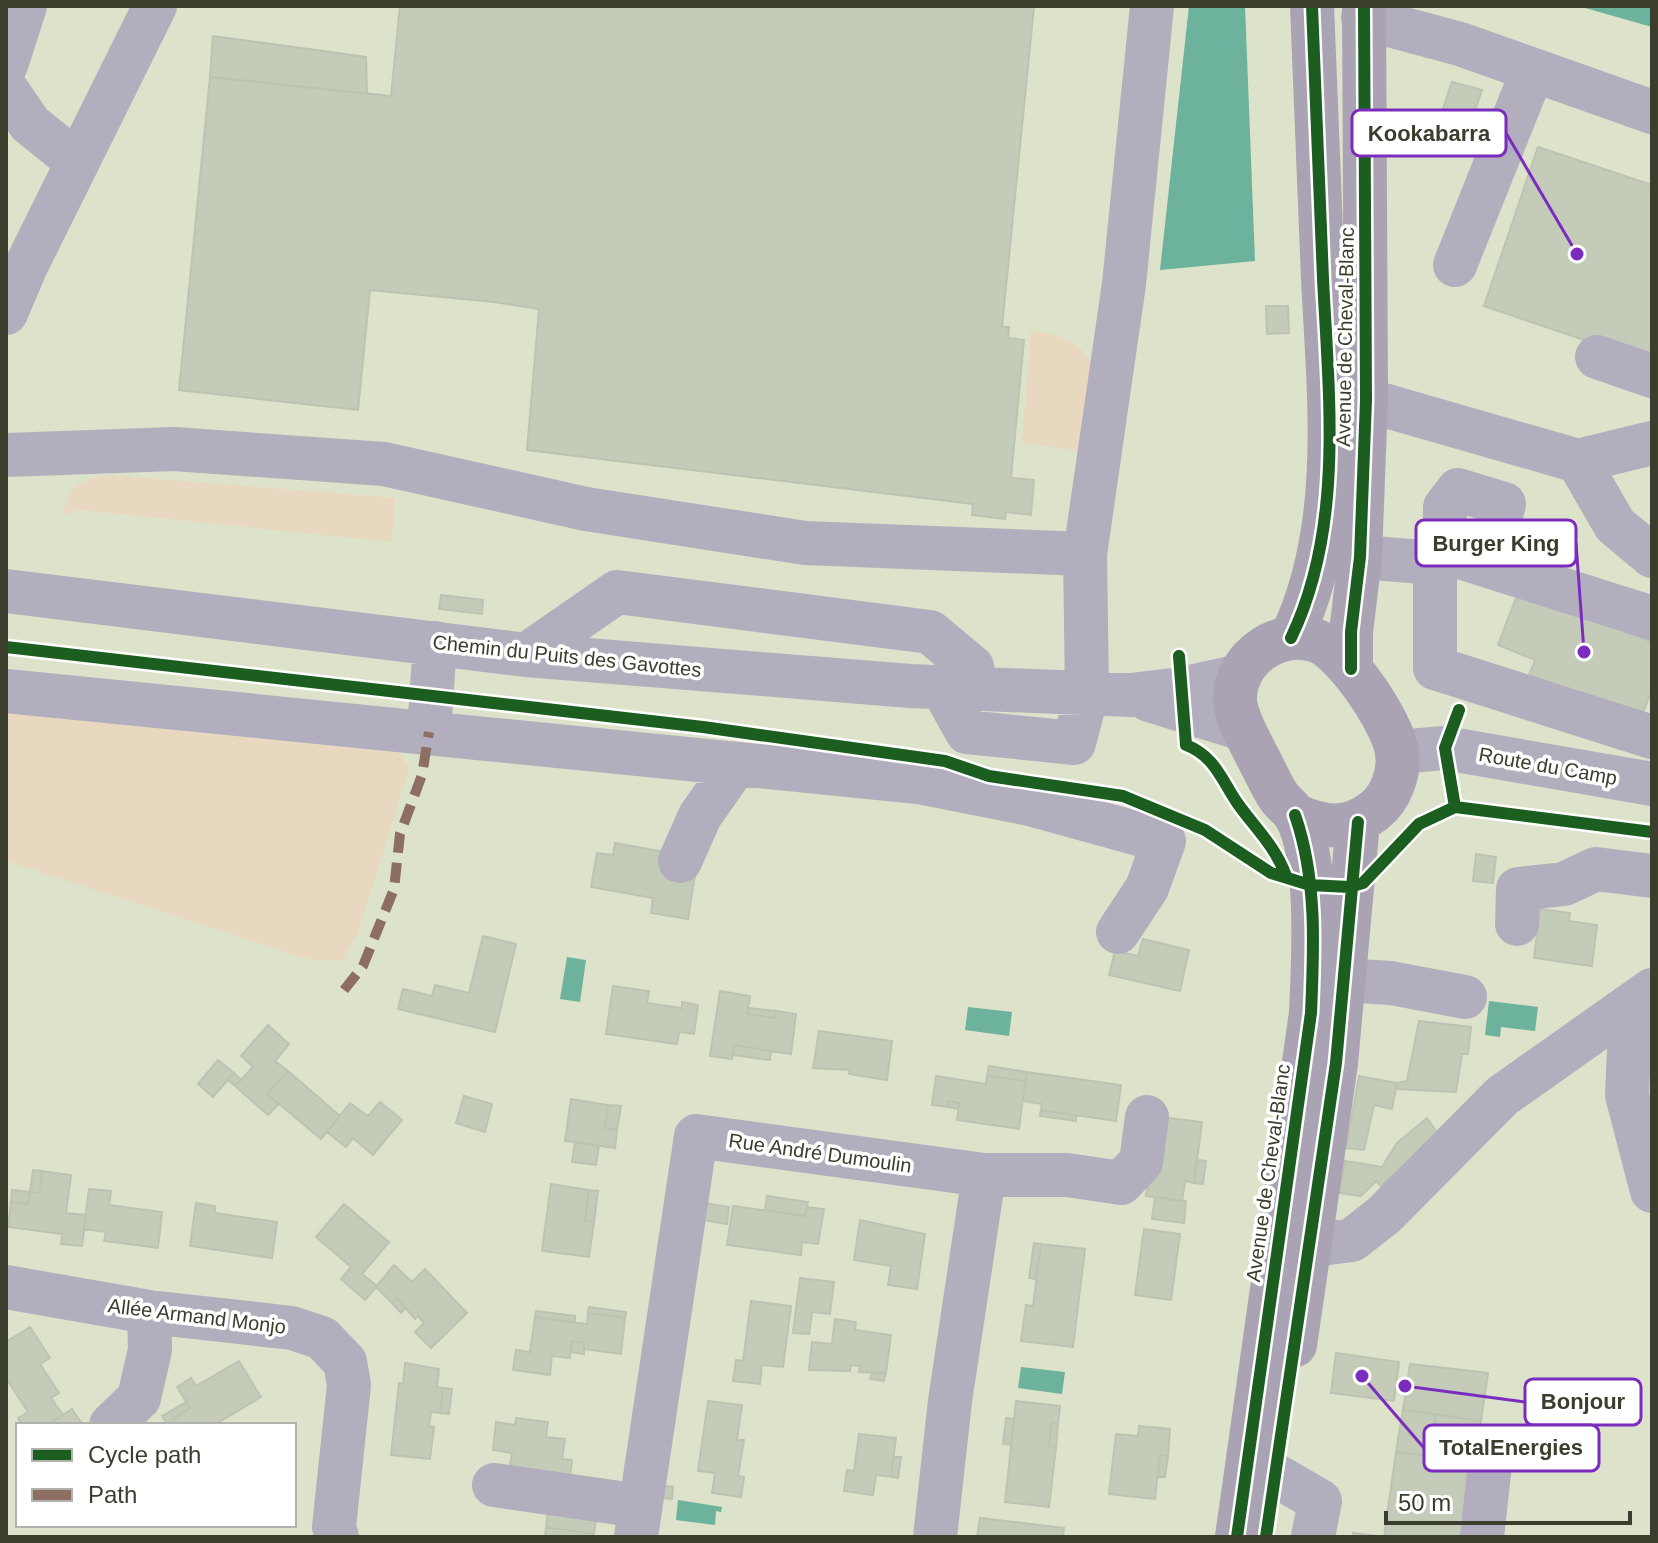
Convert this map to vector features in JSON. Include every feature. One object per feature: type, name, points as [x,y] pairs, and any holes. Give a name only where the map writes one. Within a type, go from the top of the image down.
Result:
[{"type":"main road","name":"Avenue de Cheval-Blanc","points":[[1291,638],[1313,585],[1326,523],[1327,367],[1312,6]]},
{"type":"main road","name":"Avenue de Cheval-Blanc","points":[[1351,669],[1351,632],[1360,557],[1366,400],[1364,12]]},
{"type":"main road","points":[[1240,676],[1256,653],[1274,642],[1291,638],[1317,641],[1337,653],[1351,669],[1389,729],[1397,752],[1396,778],[1377,809],[1358,822],[1328,827],[1295,815]]},
{"type":"main road","name":"Avenue de Cheval-Blanc","points":[[1240,676],[1235,699],[1243,729],[1279,797],[1295,815],[1304,839],[1310,885],[1313,968],[1295,1238],[1275,1475],[1266,1537]]},
{"type":"main road","name":"Avenue de Cheval-Blanc","points":[[1237,1537],[1295,1238],[1336,1063],[1358,822]]},
{"type":"street","points":[[6,313],[155,6]]},
{"type":"street","points":[[1087,693],[1085,554],[1124,284],[1152,6]]},
{"type":"street","points":[[6,65],[23,7]]},
{"type":"street","points":[[1364,12],[1652,112]]},
{"type":"street","points":[[1455,265],[1533,70]]},
{"type":"street","points":[[6,89],[30,124],[77,162]]},
{"type":"street","points":[[1597,357],[1652,376]]},
{"type":"street","points":[[1366,400],[1578,461],[1652,443]]},
{"type":"street","points":[[6,455],[174,449],[384,464],[586,509],[805,543],[1085,554]]},
{"type":"street","points":[[1578,461],[1615,525],[1652,556]]},
{"type":"street","points":[[1488,566],[1504,504],[1458,490],[1445,507],[1439,557],[1435,668],[1652,737]]},
{"type":"street","points":[[1360,557],[1439,557],[1488,566],[1652,618]]},
{"type":"street","name":"Chemin du Puits des Gavottes","points":[[6,591],[526,655],[960,688],[1131,695],[1181,689],[1240,676]]},
{"type":"street","points":[[526,655],[617,592],[930,632],[972,667],[960,688]]},
{"type":"street","points":[[429,732],[435,643]]},
{"type":"street","points":[[6,691],[918,782],[1030,804],[1164,841],[1147,888],[1118,932]]},
{"type":"street","name":"Chemin du Puits des Gavottes","points":[[1131,695],[1243,729]]},
{"type":"street","name":"Route du Camp","points":[[1397,752],[1445,748],[1652,784]]},
{"type":"street","points":[[680,861],[700,816],[735,766]]},
{"type":"street","points":[[1517,924],[1518,889],[1564,884],[1596,869],[1652,876]]},
{"type":"street","points":[[1342,980],[1391,983],[1465,997]]},
{"type":"street","points":[[1295,1238],[1352,1240],[1384,1215],[1502,1096],[1570,1044],[1641,997]]},
{"type":"street","points":[[1641,997],[1627,1095],[1652,1191]]},
{"type":"street","points":[[935,1537],[950,1401],[984,1175],[1067,1175],[1121,1183],[1141,1162],[1147,1117]]},
{"type":"street","name":"Rue André Dumoulin","points":[[638,1522],[696,1136],[984,1175]]},
{"type":"street","name":"Allée Armand Monjo","points":[[6,1287],[149,1312],[292,1328],[322,1338],[345,1362],[349,1385],[334,1527],[337,1537]]},
{"type":"street","points":[[113,1423],[139,1398],[150,1350],[149,1312]]},
{"type":"street","points":[[1482,1537],[1490,1464]]},
{"type":"street","points":[[1275,1475],[1320,1501],[1313,1537]]},
{"type":"street","points":[[494,1485],[638,1522]]},
{"type":"shaded area","points":[[1031,330],[1058,336],[1076,345],[1087,357],[1092,370],[1092,387],[1083,451],[1022,443]]},
{"type":"shaded area","points":[[108,475],[395,498],[392,542],[79,510],[63,515],[68,497],[77,486]]},
{"type":"shaded area","points":[[6,706],[397,748],[409,769],[358,933],[343,960],[311,960],[6,861]]},
{"type":"water","points":[[1189,6],[1245,6],[1255,261],[1160,270]]},
{"type":"water","points":[[1578,6],[1652,6],[1652,27]]},
{"type":"water","points":[[567,957],[586,960],[580,1002],[560,999]]},
{"type":"water","points":[[1489,1001],[1538,1007],[1535,1031],[1501,1027],[1500,1037],[1485,1035]]},
{"type":"water","points":[[968,1007],[1012,1012],[1009,1036],[965,1030]]},
{"type":"water","points":[[1021,1367],[1065,1372],[1062,1394],[1018,1388]]},
{"type":"water","points":[[678,1500],[722,1507],[721,1512],[716,1511],[715,1525],[676,1520]]},
{"type":"building","points":[[400,6],[1034,6],[1002,327],[1009,327],[1008,338],[1024,340],[1011,478],[1034,480],[1031,515],[1006,512],[1005,519],[972,515],[973,504],[527,450],[539,309],[494,302],[370,290],[358,410],[179,390],[210,77],[391,96]]},
{"type":"building","points":[[213,36],[366,57],[367,94],[210,77]]},
{"type":"building","points":[[1452,82],[1482,90],[1464,143],[1435,132]]},
{"type":"building","points":[[1538,147],[1652,185],[1652,363],[1484,306]]},
{"type":"building","points":[[1266,306],[1288,306],[1289,333],[1267,334]]},
{"type":"building","points":[[1519,590],[1652,642],[1652,691],[1640,719],[1529,675],[1535,660],[1498,645]]},
{"type":"building","points":[[441,595],[483,600],[482,614],[439,609]]},
{"type":"building","points":[[615,843],[664,852],[695,875],[688,919],[651,913],[653,898],[591,887],[597,853],[613,855]]},
{"type":"building","points":[[1476,854],[1496,857],[1493,883],[1473,881]]},
{"type":"building","points":[[1540,909],[1570,913],[1569,921],[1597,925],[1592,966],[1534,958]]},
{"type":"building","points":[[483,936],[516,944],[495,1032],[398,1009],[403,989],[432,996],[435,985],[469,993]]},
{"type":"building","points":[[1143,939],[1189,950],[1180,991],[1109,975],[1115,951],[1138,956]]},
{"type":"building","points":[[613,986],[649,991],[647,1003],[682,1008],[682,1002],[698,1005],[694,1034],[679,1032],[677,1044],[606,1034]]},
{"type":"building","points":[[720,991],[750,996],[747,1014],[775,1018],[776,1011],[796,1014],[791,1054],[734,1045],[732,1059],[710,1056]]},
{"type":"building","points":[[748,1008],[776,1011],[775,1018],[747,1014]]},
{"type":"building","points":[[1419,1021],[1471,1027],[1468,1054],[1462,1054],[1456,1092],[1397,1089],[1397,1083],[1407,1081]]},
{"type":"building","points":[[268,1025],[289,1044],[275,1061],[288,1071],[267,1094],[279,1104],[268,1115],[235,1086],[253,1067],[241,1056]]},
{"type":"building","points":[[819,1031],[892,1041],[887,1080],[849,1074],[850,1070],[813,1068]]},
{"type":"building","points":[[734,1045],[771,1051],[770,1060],[732,1055]]},
{"type":"building","points":[[218,1060],[234,1073],[213,1097],[198,1084]]},
{"type":"building","points":[[989,1066],[1027,1072],[1025,1081],[987,1076]]},
{"type":"building","points":[[288,1071],[340,1116],[321,1139],[267,1094]]},
{"type":"building","points":[[1027,1072],[1121,1085],[1116,1121],[1041,1110],[1042,1104],[1023,1101]]},
{"type":"building","points":[[234,1073],[241,1080],[235,1086],[228,1080]]},
{"type":"building","points":[[936,1076],[986,1084],[987,1076],[1025,1081],[1019,1129],[957,1120],[959,1103],[948,1101],[947,1107],[932,1105]]},
{"type":"building","points":[[1359,1076],[1397,1083],[1392,1109],[1374,1105],[1364,1150],[1346,1148]]},
{"type":"building","points":[[464,1096],[492,1104],[485,1132],[456,1123]]},
{"type":"building","points":[[571,1099],[608,1105],[605,1128],[617,1130],[615,1148],[565,1141]]},
{"type":"building","points":[[948,1101],[959,1103],[958,1109],[947,1107]]},
{"type":"building","points":[[380,1102],[402,1120],[373,1155],[353,1138],[346,1147],[327,1132],[350,1103],[368,1116]]},
{"type":"building","points":[[608,1105],[621,1106],[617,1130],[605,1128]]},
{"type":"building","points":[[1041,1110],[1076,1115],[1076,1121],[1040,1116]]},
{"type":"building","points":[[1161,1117],[1202,1122],[1194,1183],[1185,1181],[1182,1201],[1146,1196]]},
{"type":"building","points":[[1427,1118],[1438,1134],[1381,1186],[1376,1181],[1361,1196],[1339,1193],[1345,1161],[1382,1167],[1397,1143]]},
{"type":"building","points":[[575,1142],[599,1146],[596,1165],[572,1162]]},
{"type":"building","points":[[1197,1160],[1206,1161],[1203,1184],[1194,1183]]},
{"type":"building","points":[[33,1170],[42,1171],[40,1193],[30,1192]]},
{"type":"building","points":[[42,1171],[71,1175],[66,1213],[86,1215],[82,1246],[61,1244],[62,1234],[8,1227],[11,1202],[28,1204],[30,1192],[40,1193]]},
{"type":"building","points":[[551,1184],[589,1190],[585,1221],[594,1222],[589,1257],[542,1251]]},
{"type":"building","points":[[89,1189],[111,1191],[109,1205],[162,1212],[158,1248],[104,1241],[106,1232],[84,1229]]},
{"type":"building","points":[[12,1190],[30,1192],[28,1204],[11,1202]]},
{"type":"building","points":[[589,1190],[598,1191],[594,1222],[585,1221]]},
{"type":"building","points":[[767,1196],[808,1202],[805,1216],[765,1210]]},
{"type":"building","points":[[1155,1197],[1186,1201],[1184,1223],[1152,1219]]},
{"type":"building","points":[[698,1202],[729,1207],[727,1224],[696,1219]]},
{"type":"building","points":[[196,1203],[215,1206],[215,1213],[277,1222],[272,1258],[190,1246]]},
{"type":"building","points":[[344,1204],[389,1242],[362,1274],[377,1286],[365,1300],[341,1279],[351,1267],[316,1237]]},
{"type":"building","points":[[733,1206],[805,1216],[807,1207],[824,1209],[818,1244],[802,1242],[801,1255],[727,1245]]},
{"type":"building","points":[[860,1220],[925,1234],[917,1289],[888,1285],[891,1266],[854,1260]]},
{"type":"building","points":[[1144,1229],[1180,1234],[1171,1300],[1135,1295]]},
{"type":"building","points":[[1034,1243],[1041,1244],[1036,1279],[1029,1278]]},
{"type":"building","points":[[1041,1244],[1085,1249],[1073,1347],[1021,1341],[1026,1305],[1033,1306]]},
{"type":"building","points":[[394,1265],[412,1282],[425,1269],[467,1313],[431,1348],[415,1332],[424,1323],[418,1316],[415,1319],[397,1298],[392,1303],[376,1287]]},
{"type":"building","points":[[800,1278],[834,1282],[830,1314],[812,1312],[809,1334],[793,1333]]},
{"type":"building","points":[[397,1298],[406,1307],[401,1313],[392,1303]]},
{"type":"building","points":[[751,1301],[791,1306],[783,1367],[762,1365],[760,1384],[733,1381],[736,1360],[743,1361]]},
{"type":"building","points":[[589,1307],[626,1312],[625,1318],[588,1313]]},
{"type":"building","points":[[536,1311],[575,1316],[575,1322],[535,1317]]},
{"type":"building","points":[[588,1313],[625,1318],[621,1354],[583,1349],[584,1343],[572,1341],[570,1358],[552,1356],[550,1375],[513,1370],[516,1350],[530,1352],[535,1317],[587,1324]]},
{"type":"building","points":[[835,1319],[856,1322],[855,1330],[891,1335],[886,1373],[859,1372],[860,1366],[851,1365],[850,1371],[809,1370],[812,1342],[832,1344]]},
{"type":"building","points":[[30,1327],[50,1358],[40,1364],[59,1393],[51,1398],[63,1415],[50,1423],[21,1423],[18,1418],[28,1412],[6,1378],[6,1342]]},
{"type":"building","points":[[572,1341],[584,1343],[584,1354],[570,1352]]},
{"type":"building","points":[[1336,1353],[1399,1362],[1394,1401],[1331,1393]]},
{"type":"building","points":[[239,1361],[261,1397],[217,1423],[176,1423],[173,1419],[190,1408],[177,1387],[191,1378],[196,1386]]},
{"type":"building","points":[[405,1363],[439,1369],[437,1387],[443,1388],[440,1413],[431,1412],[429,1426],[434,1427],[430,1459],[391,1455],[399,1383],[403,1384]]},
{"type":"building","points":[[1410,1364],[1488,1373],[1481,1421],[1403,1410]]},
{"type":"building","points":[[873,1372],[886,1373],[884,1381],[870,1379]]},
{"type":"building","points":[[443,1388],[452,1389],[449,1414],[440,1413]]},
{"type":"building","points":[[708,1401],[742,1405],[737,1440],[744,1440],[738,1476],[744,1477],[741,1497],[712,1493],[715,1473],[698,1471]]},
{"type":"building","points":[[1016,1401],[1060,1406],[1058,1424],[1051,1423],[1049,1446],[1056,1447],[1049,1507],[1005,1502]]},
{"type":"building","points":[[186,1402],[190,1408],[173,1419],[176,1423],[167,1423],[162,1416]]},
{"type":"building","points":[[72,1409],[82,1423],[50,1423]]},
{"type":"building","points":[[1403,1410],[1436,1414],[1430,1456],[1396,1452]]},
{"type":"building","points":[[1436,1414],[1481,1421],[1466,1537],[1384,1537],[1396,1452],[1430,1456]]},
{"type":"building","points":[[516,1418],[548,1422],[546,1437],[565,1439],[562,1459],[572,1460],[569,1484],[508,1476],[512,1453],[493,1450],[496,1422],[515,1425]]},
{"type":"building","points":[[1006,1418],[1014,1419],[1011,1445],[1003,1444]]},
{"type":"building","points":[[1051,1423],[1058,1424],[1056,1447],[1049,1446]]},
{"type":"building","points":[[1139,1426],[1170,1429],[1168,1456],[1160,1455],[1155,1499],[1109,1494],[1116,1434],[1138,1436]]},
{"type":"building","points":[[859,1434],[896,1438],[891,1477],[876,1475],[873,1495],[844,1491],[847,1470],[854,1471]]},
{"type":"building","points":[[1160,1455],[1168,1456],[1165,1477],[1158,1476]]},
{"type":"building","points":[[894,1457],[901,1457],[898,1478],[891,1477]]},
{"type":"building","points":[[664,1486],[673,1487],[672,1499],[663,1498]]},
{"type":"building","points":[[548,1512],[596,1519],[594,1534],[546,1527]]},
{"type":"building","points":[[980,1518],[1064,1528],[1063,1537],[977,1537]]},
{"type":"building","points":[[546,1527],[594,1534],[593,1537],[545,1537]]},
{"type":"building","points":[[1353,1533],[1384,1537],[1353,1537]]},
{"type":"marked path","points":[[344,990],[363,966],[394,889],[400,834],[422,775],[429,732]]},
{"type":"cycle path","points":[[1291,638],[1308,596],[1319,552],[1329,462],[1328,370],[1312,6]]},
{"type":"cycle path","points":[[1351,669],[1351,632],[1360,557],[1366,400],[1364,6]]},
{"type":"cycle path","points":[[6,647],[703,727],[945,761],[989,776],[1123,796],[1205,830],[1271,873],[1310,885],[1349,887],[1363,883],[1419,824],[1455,807],[1652,832]]},
{"type":"cycle path","points":[[1179,656],[1186,745],[1211,762],[1271,847],[1286,876]]},
{"type":"cycle path","points":[[1455,807],[1445,748],[1459,710]]},
{"type":"cycle path","points":[[1237,1537],[1311,1013],[1311,888],[1295,815]]},
{"type":"cycle path","points":[[1266,1537],[1336,1063],[1358,822]]},
{"type":"place","name":"Kookabarra","points":[[1577,254]]},
{"type":"place","name":"Burger King","points":[[1584,652]]},
{"type":"place","name":"TotalEnergies","points":[[1362,1376]]},
{"type":"place","name":"Bonjour","points":[[1405,1386]]}]
